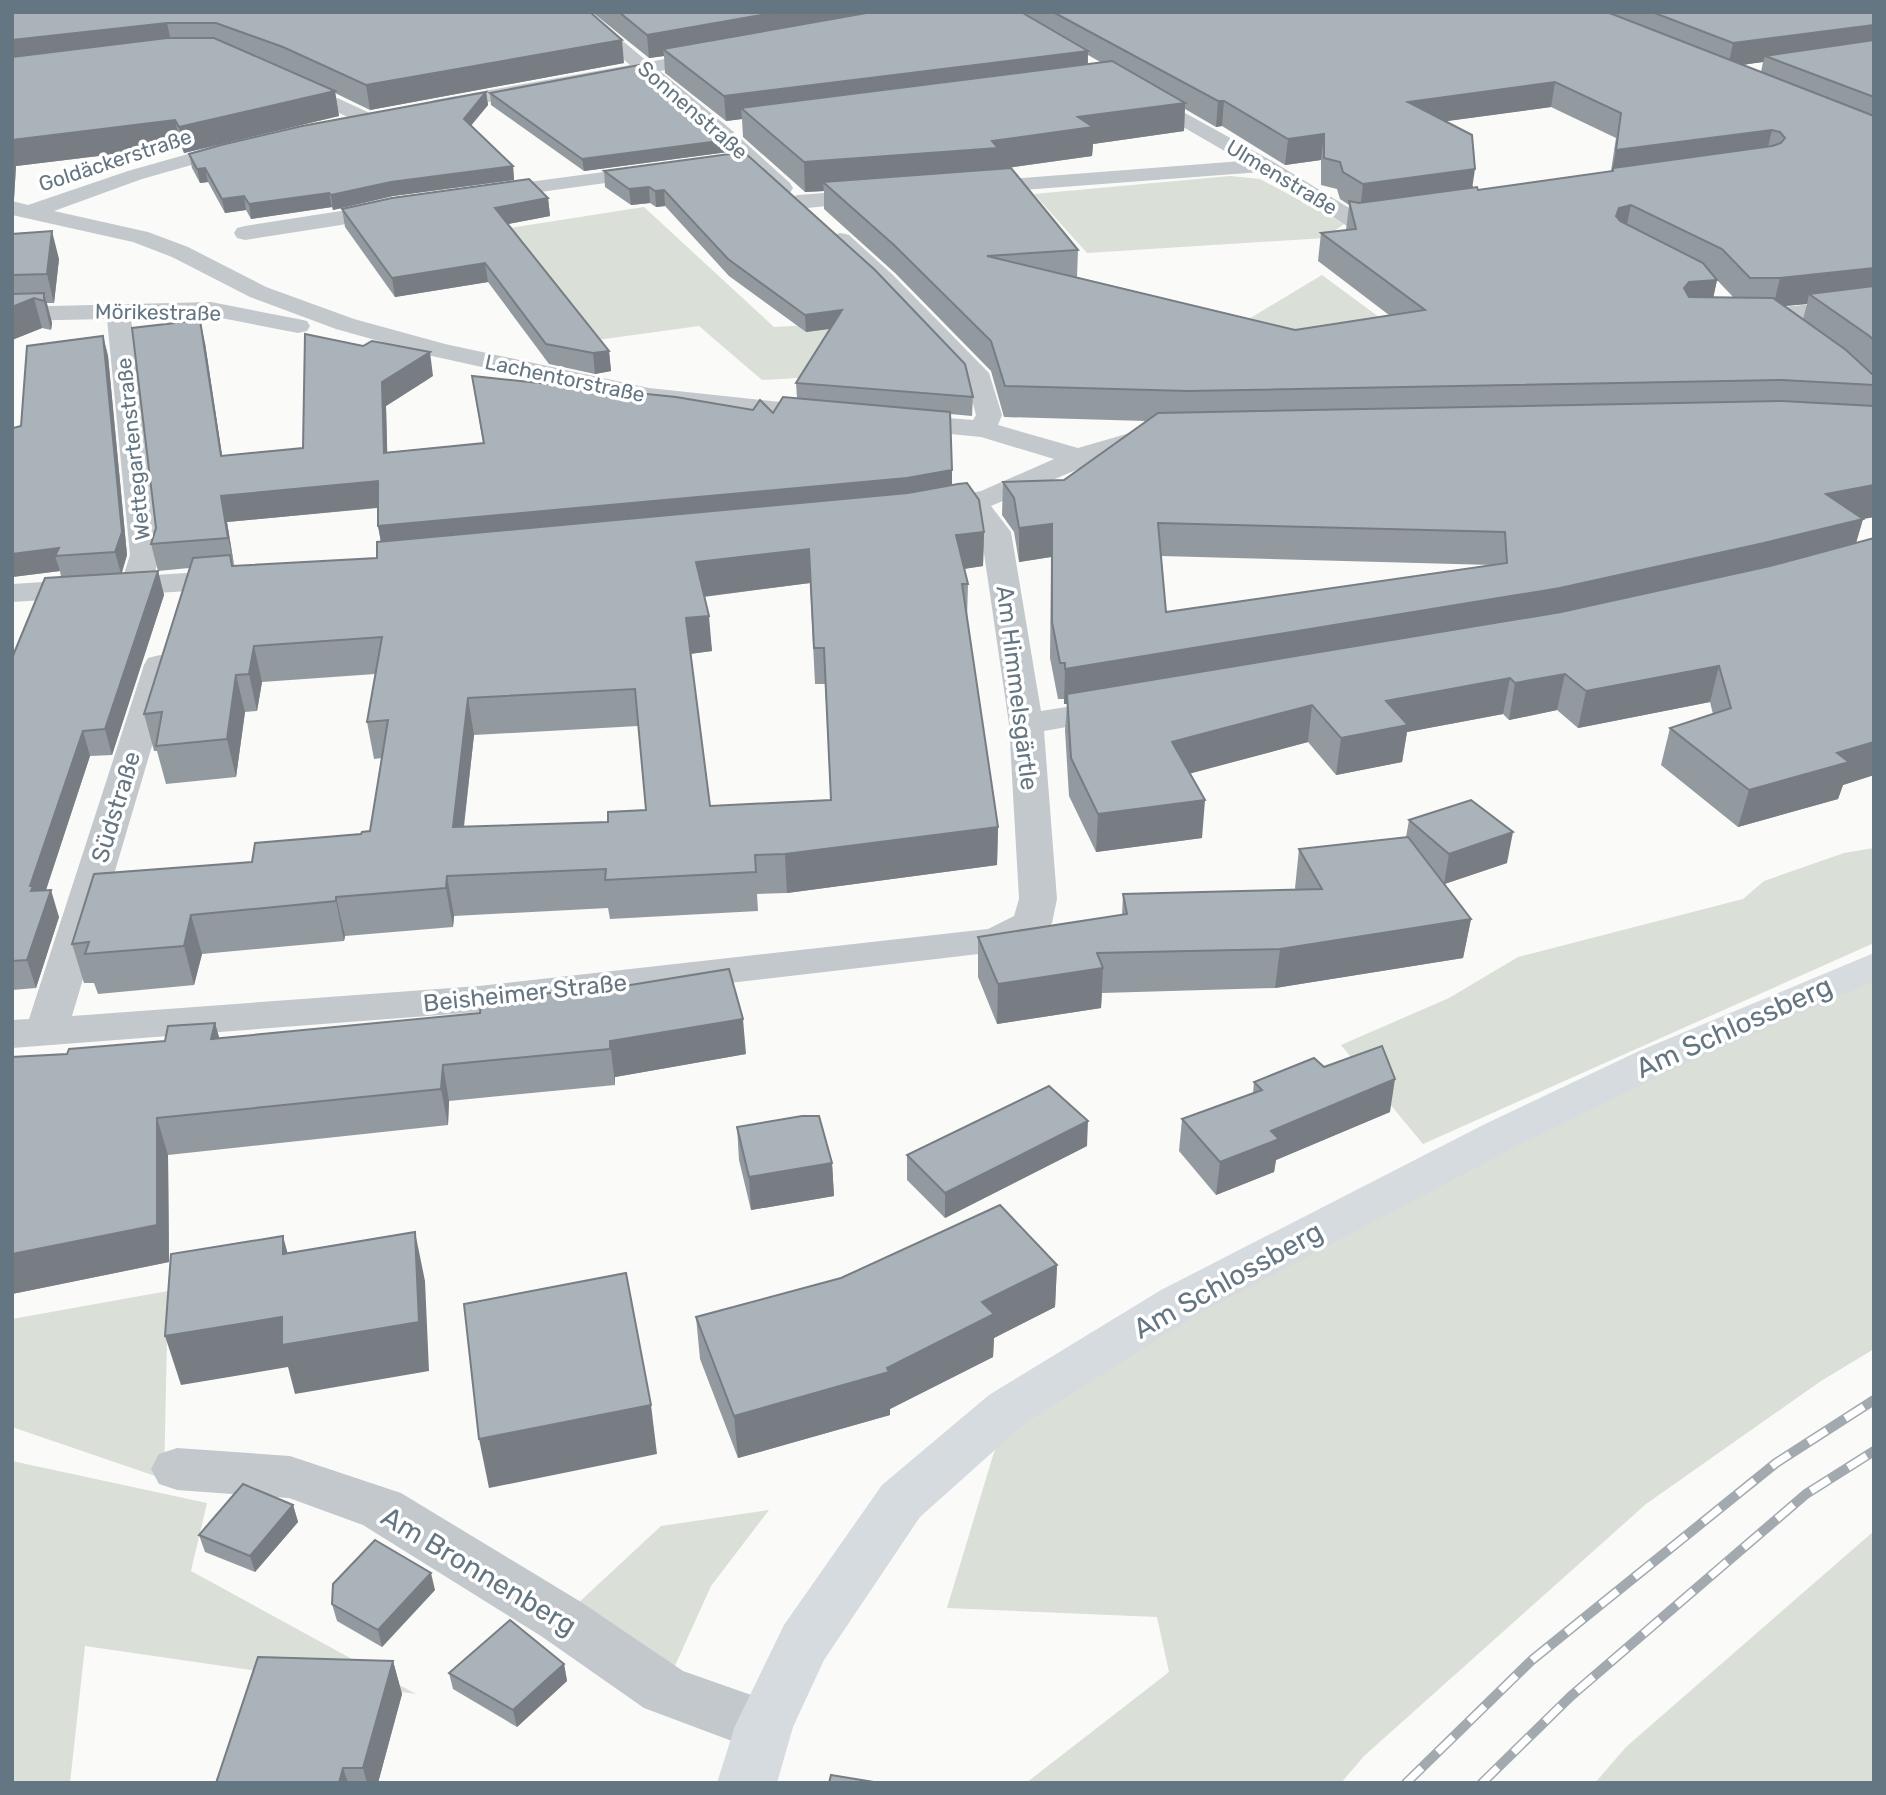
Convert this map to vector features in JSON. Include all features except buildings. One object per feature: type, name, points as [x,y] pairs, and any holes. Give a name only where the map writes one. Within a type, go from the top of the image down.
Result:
[{"type":"main road","name":"Am Schlossberg","points":[[747,1783],[764,1726],[804,1643],[901,1501],[1007,1409],[1178,1303],[1499,1136],[1654,1061],[1874,966]]},
{"type":"street","name":"Sonnenstraße","points":[[576,12],[721,131],[885,280],[980,379],[989,415],[983,429]]},
{"type":"street","points":[[418,109],[740,51]]},
{"type":"street","points":[[267,72],[373,118],[329,126]]},
{"type":"street","name":"Ulmenstraße","points":[[1124,86],[1265,165],[1355,221],[1422,213]]},
{"type":"street","points":[[721,131],[748,128]]},
{"type":"street","name":"Goldäckerstraße","points":[[18,213],[135,175],[255,142]]},
{"type":"street","points":[[721,162],[748,158]]},
{"type":"street","points":[[951,190],[1265,165]]},
{"type":"street","points":[[462,197],[680,167]]},
{"type":"street","points":[[798,202],[895,194]]},
{"type":"street","points":[[245,233],[421,202]]},
{"type":"street","name":"Lachentorstraße","points":[[18,213],[160,260],[228,277],[248,288],[345,324],[454,354],[649,396],[983,429],[1077,457]]},
{"type":"street","points":[[1727,312],[1773,317],[1874,305]]},
{"type":"street","name":"Mörikestraße","points":[[12,314],[211,309],[300,327],[345,324]]},
{"type":"street","name":"Wettegartenstraße","points":[[118,310],[145,555],[135,587]]},
{"type":"street","points":[[1773,317],[1795,333]]},
{"type":"street","points":[[894,516],[974,503],[1010,490],[1077,457],[1116,443],[1154,434],[1198,432]]},
{"type":"street","name":"Am Himmelsgärtle","points":[[974,503],[996,532],[1027,724],[1038,899],[1032,923]]},
{"type":"street","points":[[12,593],[135,587],[178,608],[263,577]]},
{"type":"street","name":"Südstraße","points":[[29,1033],[178,608]]},
{"type":"street","points":[[1027,724],[1147,703]]},
{"type":"street","name":"Beisheimer Straße","points":[[29,1033],[479,999],[996,940],[1032,923]]},
{"type":"street","name":"Am Bronnenberg","points":[[177,1469],[290,1477],[382,1510],[561,1619],[664,1690],[764,1726]]},
{"type":"shaded area","points":[[1230,176],[1260,179],[1344,224],[1325,238],[1087,253],[1034,194]]},
{"type":"shaded area","points":[[644,207],[774,327],[830,324],[872,374],[762,380],[699,326],[597,340],[496,230]]},
{"type":"shaded area","points":[[1322,275],[1402,334],[1289,352],[1239,325]]},
{"type":"shaded area","points":[[1874,848],[1874,943],[1423,1144],[1341,1045],[1449,998],[1518,957],[1743,899],[1764,881],[1844,853]]},
{"type":"shaded area","points":[[1874,966],[1874,1349],[1821,1381],[1646,1504],[1364,1756],[1341,1783],[1026,1783],[1169,1672],[1157,1617],[947,1608],[1007,1409],[1178,1303]]},
{"type":"shaded area","points":[[168,1291],[164,1479],[12,1427],[12,1319]]},
{"type":"shaded area","points":[[12,1461],[207,1503],[191,1571],[416,1694],[85,1646],[70,1783],[12,1783]]},
{"type":"shaded area","points":[[769,1510],[711,1586],[664,1690],[561,1619],[661,1526]]},
{"type":"shaded area","points":[[1874,1531],[1874,1783],[1595,1783],[1626,1747]]},
{"type":"railway","points":[[1406,1783],[1532,1660],[1776,1463],[1874,1400]]},
{"type":"railway","points":[[1482,1783],[1571,1696],[1806,1494],[1874,1451]]}]
